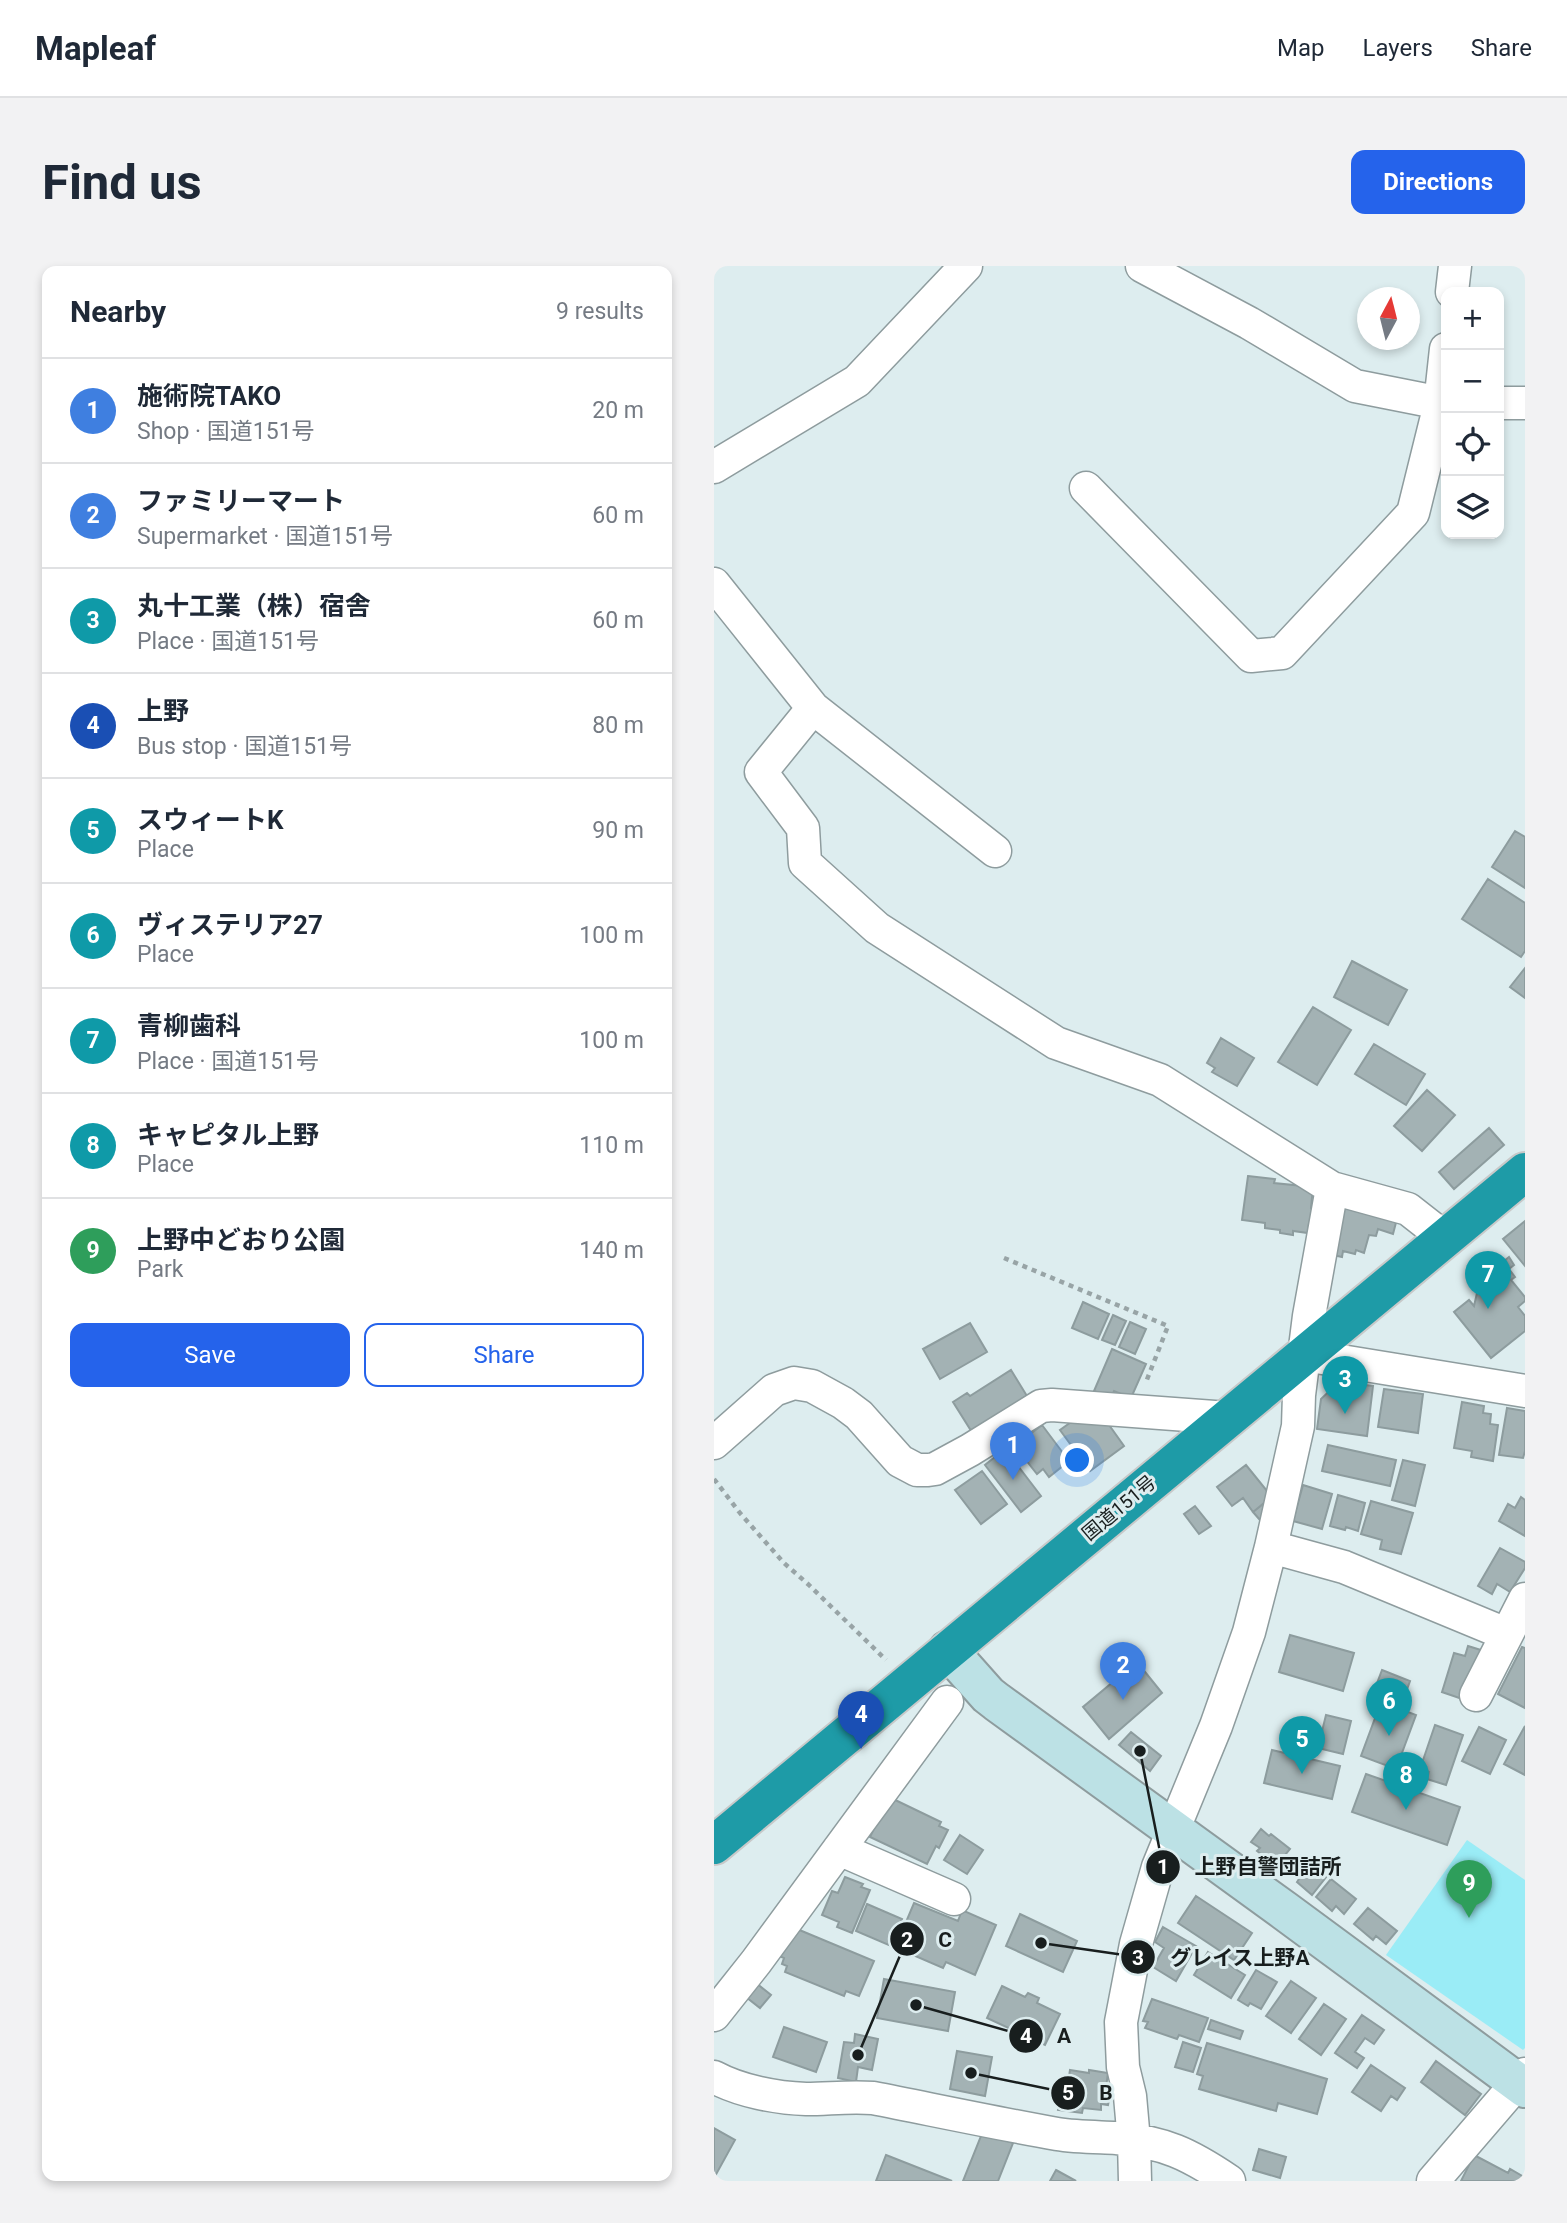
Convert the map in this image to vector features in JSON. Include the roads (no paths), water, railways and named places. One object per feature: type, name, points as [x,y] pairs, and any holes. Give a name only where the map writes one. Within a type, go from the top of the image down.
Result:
[{"type":"highway","name":"国道151号","points":[[714,1845],[1525,1172]]},
{"type":"street","points":[[714,467],[857,381],[965,266]]},
{"type":"street","points":[[1142,266],[1249,323],[1355,387],[1441,404]]},
{"type":"street","points":[[1453,287],[1455,266]]},
{"type":"street","points":[[1504,403],[1525,403]]},
{"type":"street","points":[[1086,488],[1251,656],[1282,653],[1413,513],[1441,411]]},
{"type":"street","points":[[714,584],[813,708],[995,851]]},
{"type":"street","points":[[813,708],[761,772],[803,828],[804,863],[877,928],[1056,1043],[1160,1080],[1332,1188],[1408,1209],[1445,1238]]},
{"type":"street","points":[[1135,2181],[1134,2141],[1130,2096],[1123,2067],[1121,2022],[1136,1944],[1157,1867],[1216,1726],[1249,1632],[1296,1436],[1309,1316],[1332,1188]]},
{"type":"street","points":[[1304,1355],[1525,1391]]},
{"type":"street","points":[[714,1443],[774,1390],[794,1383],[812,1386],[843,1403],[859,1415],[900,1461],[916,1470],[935,1469],[1041,1406],[1227,1418]]},
{"type":"street","points":[[1271,1547],[1344,1567],[1506,1634]]},
{"type":"street","points":[[1476,1695],[1525,1599]]},
{"type":"street","points":[[948,1650],[988,1695],[1522,2081],[1433,2181]]},
{"type":"street","points":[[714,2015],[947,1702]]},
{"type":"street","points":[[839,1849],[954,1899]]},
{"type":"street","points":[[714,2077],[758,2093],[804,2099],[857,2096],[873,2098],[1059,2134],[1160,2145],[1184,2152],[1229,2181]]},
{"type":"place","name":"青柳歯科","points":[[1488,1309]]},
{"type":"place","name":"丸十工業（株）宿舎","points":[[1345,1414]]},
{"type":"place","name":"施術院TAKO","points":[[1013,1480]]},
{"type":"place","name":"ファミリーマート","points":[[1123,1700]]},
{"type":"place","name":"ヴィステリア27","points":[[1389,1736]]},
{"type":"place","name":"上野","points":[[861,1749]]},
{"type":"place","name":"上野自警団詰所","points":[[1140,1751]]},
{"type":"place","name":"スウィートK","points":[[1302,1774]]},
{"type":"place","name":"キャピタル上野","points":[[1406,1810]]},
{"type":"place","name":"上野中どおり公園","points":[[1469,1918]]},
{"type":"place","name":"グレイス上野A","points":[[1041,1943]]},
{"type":"place","name":"A","points":[[916,2005]]},
{"type":"place","name":"C","points":[[858,2055]]},
{"type":"place","name":"B","points":[[971,2073]]}]
